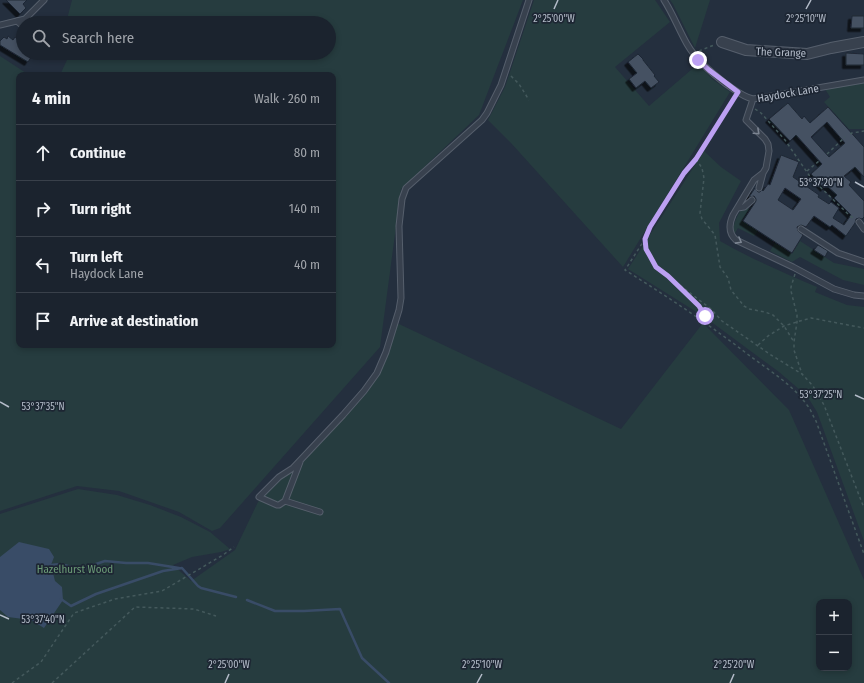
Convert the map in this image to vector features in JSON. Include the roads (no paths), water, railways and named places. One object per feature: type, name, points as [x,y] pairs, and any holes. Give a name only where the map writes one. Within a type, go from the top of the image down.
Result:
[{"type":"street","name":"The Grange","points":[[722,42],[746,50],[807,54],[864,42]]},
{"type":"lane","points":[[28,16],[44,0]]},
{"type":"lane","points":[[302,459],[285,502],[277,505],[259,497],[279,477],[302,459],[364,391],[377,373],[386,352],[399,310],[401,298],[399,226],[402,199],[406,188],[488,113],[501,85],[530,0]]},
{"type":"lane","name":"Haydock Lane","points":[[664,0],[688,46],[698,60],[738,92],[747,97],[753,99],[864,80]]},
{"type":"lane","points":[[0,25],[16,21]]},
{"type":"lane","points":[[753,99],[746,120],[765,139],[768,144],[769,151],[767,165],[759,188]]},
{"type":"lane","points":[[763,173],[754,180],[731,221],[730,229],[732,237],[834,289],[854,295],[864,296]]},
{"type":"lane","points":[[738,208],[744,207],[752,200]]},
{"type":"lane","points":[[859,222],[864,229]]},
{"type":"lane","points":[[801,229],[838,253],[864,262]]},
{"type":"lane","points":[[285,502],[320,512]]},
{"type":"water","points":[[19,542],[49,549],[54,557],[51,565],[55,581],[62,587],[63,600],[44,628],[31,620],[8,617],[0,610],[0,557]]},
{"type":"waterway","points":[[48,566],[56,564],[78,570],[105,561],[148,563],[179,568]]},
{"type":"waterway","points":[[61,599],[71,606],[96,594],[163,571],[182,568],[201,588],[236,597]]},
{"type":"waterway","points":[[247,600],[275,611],[340,609],[362,658],[389,683]]},
{"type":"park label","name":"Hazelhurst Wood","points":[[75,569]]}]
